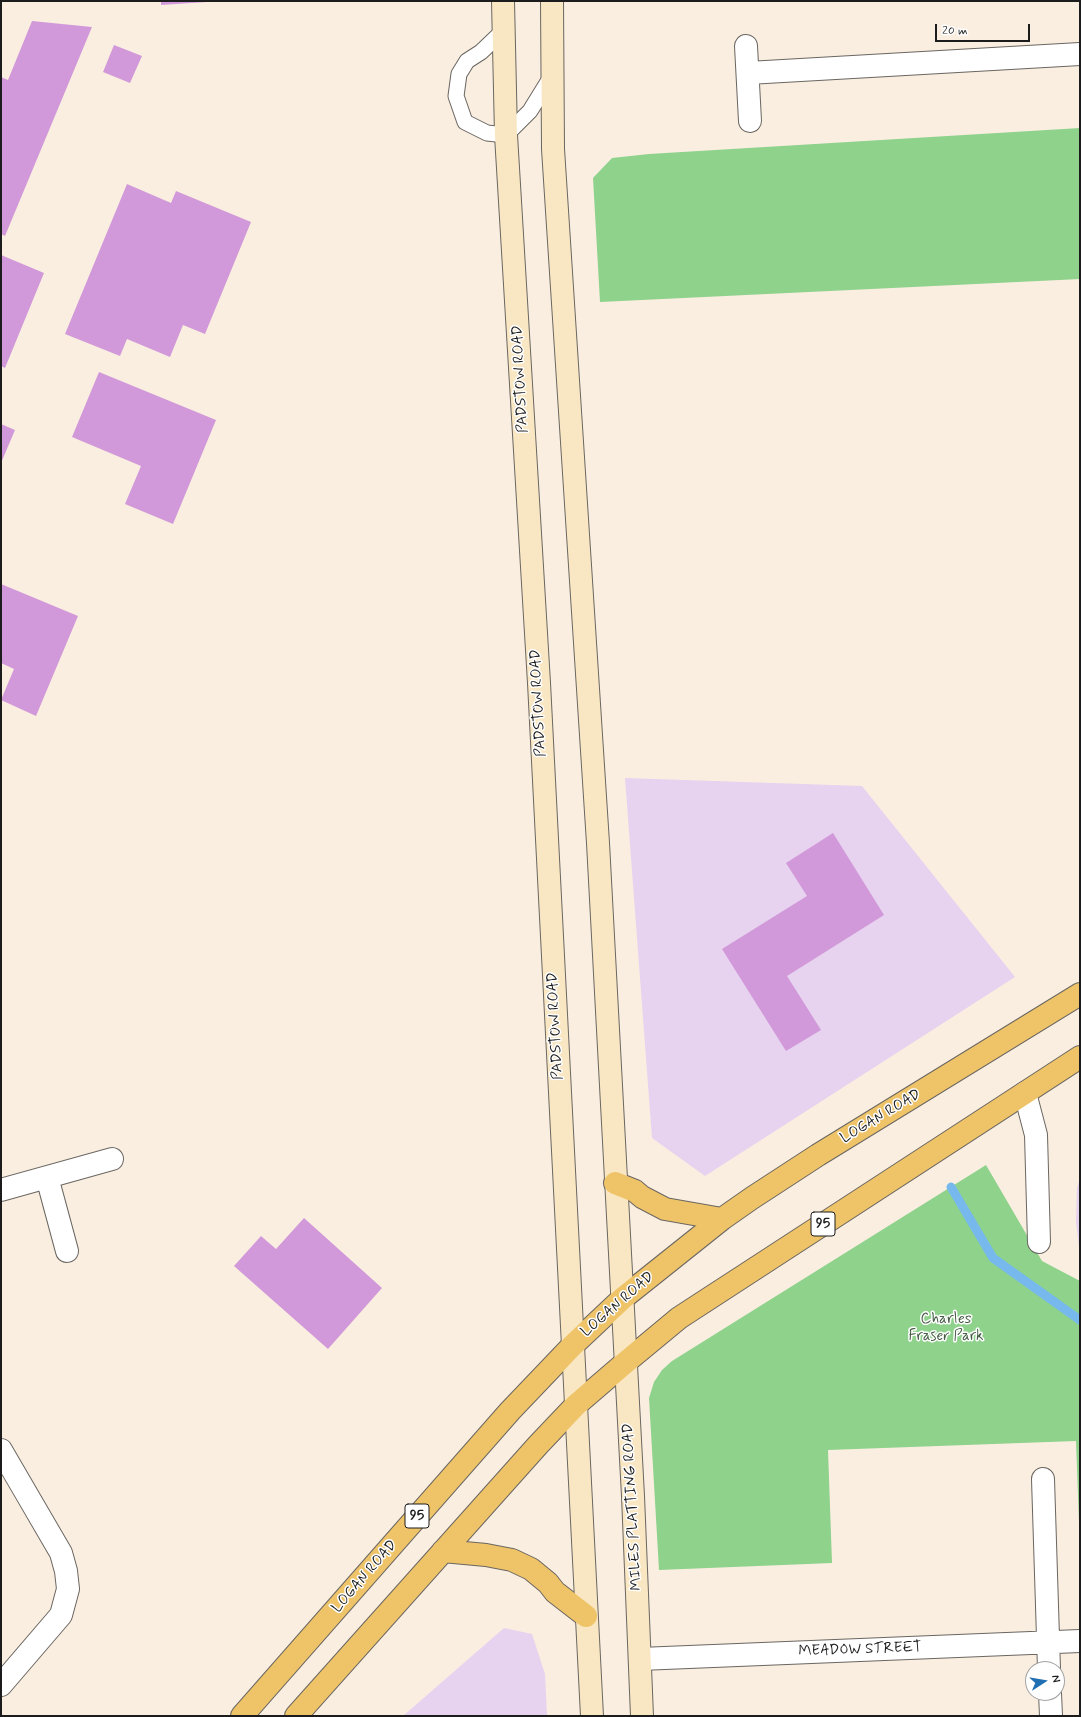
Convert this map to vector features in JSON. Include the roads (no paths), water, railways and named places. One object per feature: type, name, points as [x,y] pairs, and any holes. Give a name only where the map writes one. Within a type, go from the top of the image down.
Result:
[{"type":"main road","name":"PADSTOW ROAD","points":[[503,1],[506,135],[539,684],[576,1405]]},
{"type":"main road","points":[[552,1],[551,77],[554,165],[598,843],[622,1298]]},
{"type":"main road","name":"LOGAN ROAD","points":[[242,1716],[510,1411],[573,1345],[622,1298],[722,1219],[818,1155],[1080,994]]},
{"type":"main road","name":"95","points":[[296,1716],[538,1444],[576,1405],[626,1362],[679,1318],[1080,1057]]},
{"type":"main road","points":[[615,1183],[635,1191],[665,1209],[722,1219]]},
{"type":"main road","name":"MILES PLATTING ROAD","points":[[622,1298],[642,1716]]},
{"type":"main road","points":[[576,1405],[592,1716]]},
{"type":"main road","points":[[443,1551],[486,1555],[512,1560],[531,1569],[548,1583],[555,1592],[586,1616]]},
{"type":"street","points":[[746,46],[750,121]]},
{"type":"street","points":[[748,73],[1080,54]]},
{"type":"street","points":[[1025,1092],[1036,1135],[1038,1242]]},
{"type":"street","points":[[1,1190],[112,1159]]},
{"type":"street","points":[[47,1177],[67,1251]]},
{"type":"street","points":[[1,1450],[61,1553],[66,1571],[68,1589],[61,1615],[1,1685]]},
{"type":"street","points":[[1043,1479],[1049,1661]]},
{"type":"street","name":"MEADOW STREET","points":[[640,1659],[1080,1641]]},
{"type":"street","points":[[1050,1701],[1051,1716]]},
{"type":"lane","points":[[503,31],[481,52],[466,61],[459,74],[456,96],[465,122],[486,133],[506,135],[530,111],[551,77]]},
{"type":"waterway","points":[[951,1187],[993,1258],[1080,1320]]},
{"type":"park label","name":"Charles Fraser Park","points":[[946,1328]]}]
